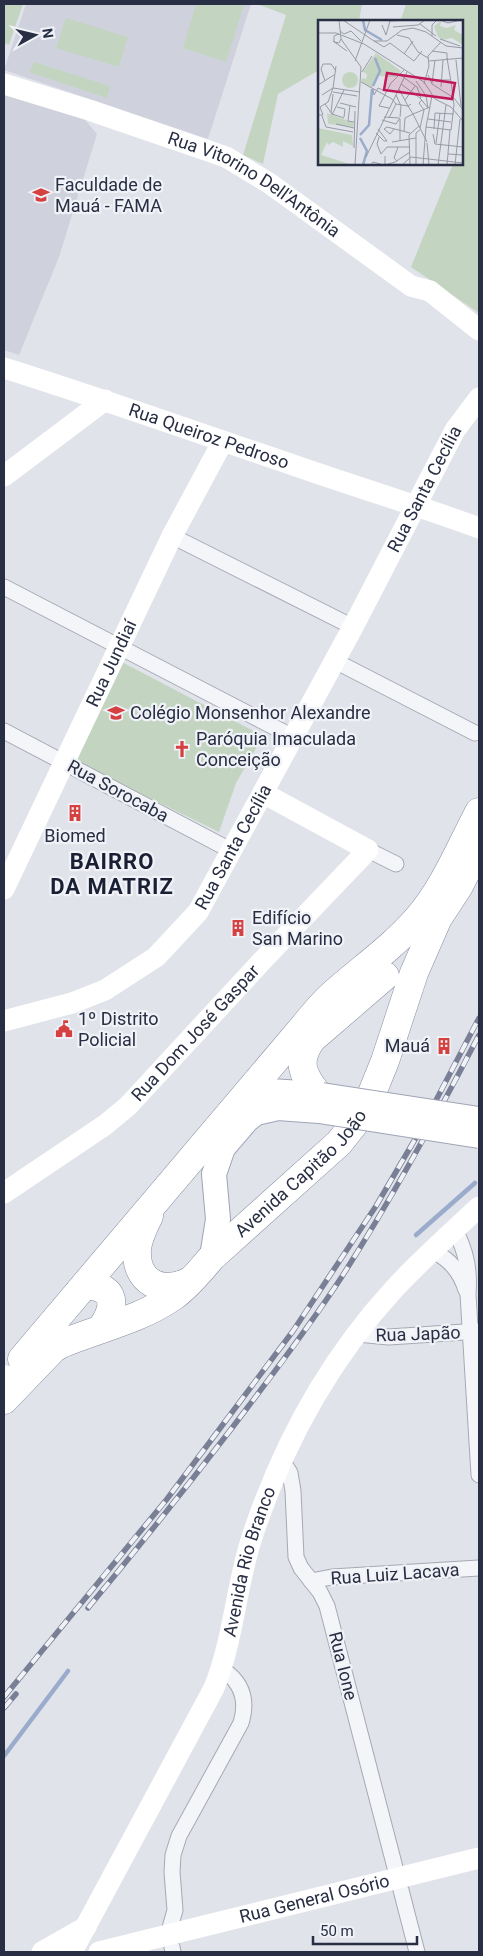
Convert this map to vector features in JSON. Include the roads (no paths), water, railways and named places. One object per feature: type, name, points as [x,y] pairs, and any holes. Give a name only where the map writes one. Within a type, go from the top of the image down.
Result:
[{"type":"highway","name":"Avenida Capitão João","points":[[4,1383],[157,1198],[332,996],[386,952],[420,917],[440,886],[479,812]]},
{"type":"highway","name":"Avenida Capitão João","points":[[4,1383],[61,1344],[139,1315],[175,1295],[194,1279],[212,1257],[322,1160],[354,1124],[368,1103],[414,973],[438,918],[459,886],[479,846]]},
{"type":"highway","points":[[320,1100],[304,1073],[303,1059],[306,1048],[312,1039],[392,969],[438,918]]},
{"type":"highway","points":[[157,1198],[137,1249],[141,1269],[148,1280],[165,1288],[179,1286],[194,1279]]},
{"type":"highway","points":[[141,1236],[143,1258],[156,1270],[164,1273],[177,1272],[195,1266],[212,1257]]},
{"type":"highway","points":[[85,1285],[96,1286],[109,1295],[112,1305],[110,1316],[101,1329]]},
{"type":"main road","points":[[243,1097],[270,1091],[320,1100],[479,1136]]},
{"type":"main road","points":[[212,1257],[218,1219],[214,1174],[223,1148],[247,1120],[256,1113],[320,1100],[479,1119]]},
{"type":"street","name":"Rua Vitorino Dell'Antônia","points":[[4,84],[89,110],[226,157],[269,182],[411,286],[430,291],[479,330]]},
{"type":"street","name":"Rua Queiroz Pedroso","points":[[4,368],[105,400],[479,528]]},
{"type":"street","name":"Rua Santa Cecília","points":[[4,1021],[72,1003],[105,990],[156,957],[198,912],[353,627],[455,430],[479,398]]},
{"type":"street","points":[[4,476],[105,400]]},
{"type":"street","name":"Rua Jundiaí","points":[[4,889],[9,869],[64,763],[172,536],[222,441]]},
{"type":"street","points":[[172,536],[353,627]]},
{"type":"street","points":[[4,587],[293,737]]},
{"type":"street","points":[[335,660],[475,733]]},
{"type":"street","name":"Rua Sorocaba","points":[[4,731],[232,851]]},
{"type":"street","points":[[263,793],[396,864]]},
{"type":"street","name":"Rua Dom José Gaspar","points":[[4,1193],[105,1125],[128,1106],[368,850]]},
{"type":"street","name":"Avenida Rio Branco","points":[[72,1952],[194,1725],[222,1668],[248,1552],[256,1525],[282,1460],[312,1400],[357,1334],[394,1289],[432,1250],[479,1207]]},
{"type":"street","points":[[455,1230],[467,1259],[470,1276],[468,1294]]},
{"type":"street","points":[[432,1250],[445,1257],[458,1271],[468,1294],[474,1332],[479,1475]]},
{"type":"street","name":"Rua Japão","points":[[357,1334],[388,1337],[474,1332]]},
{"type":"street","name":"Rua Ione","points":[[282,1460],[290,1473],[293,1491],[296,1557],[300,1568],[327,1606],[332,1622],[417,1952]]},
{"type":"street","name":"Rua Luiz Lacava","points":[[311,1581],[332,1577],[479,1568]]},
{"type":"street","points":[[162,1946],[175,1910],[173,1855],[179,1836],[241,1723],[245,1710],[244,1699],[235,1679],[222,1668]]},
{"type":"street","name":"Rua General Osório","points":[[99,1952],[162,1946],[400,1884],[479,1858]]},
{"type":"street","name":"Rua General Osório","points":[[400,1884],[479,1869]]},
{"type":"street","points":[[42,1952],[86,1927]]},
{"type":"waterway","points":[[416,1235],[475,1183]]},
{"type":"waterway","points":[[4,1756],[68,1671]]},
{"type":"railway","points":[[4,1697],[167,1499],[293,1331],[376,1206],[421,1129],[479,1018]]},
{"type":"railway","points":[[88,1608],[232,1428],[288,1354],[341,1278],[360,1249],[430,1128],[479,1035]]},
{"type":"railway","points":[[4,1708],[16,1694]]},
{"type":"place","name":"Faculdade de Mauá - FAMA","points":[[41,195]]},
{"type":"place","name":"Colégio Monsenhor Alexandre","points":[[116,713]]},
{"type":"place","name":"Paróquia Imaculada Conceição","points":[[182,749]]},
{"type":"place","name":"Biomed","points":[[75,813]]},
{"type":"place","name":"Edifício San Marino","points":[[238,928]]},
{"type":"place","name":"1º Distrito Policial","points":[[64,1029]]},
{"type":"place","name":"Mauá","points":[[444,1046]]},
{"type":"district","name":"BAIRRO DA MATRIZ","points":[[112,874]]}]
